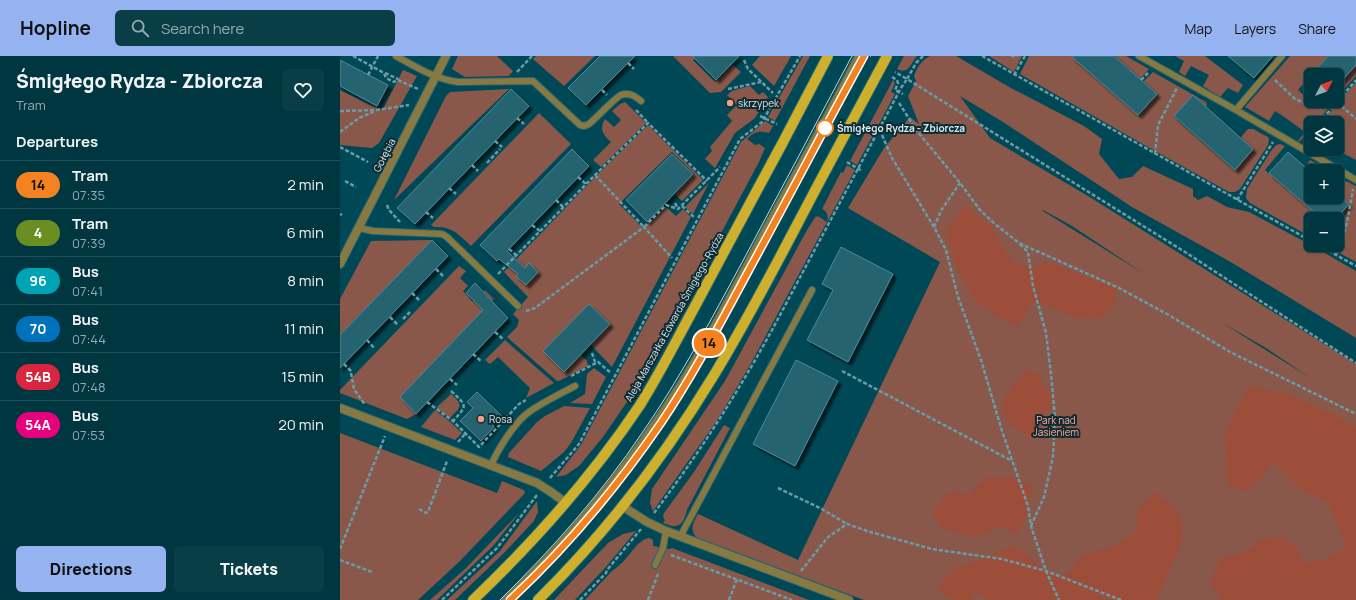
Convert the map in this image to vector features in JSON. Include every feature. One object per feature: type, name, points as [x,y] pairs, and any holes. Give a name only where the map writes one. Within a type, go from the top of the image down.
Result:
[{"type":"main road","name":"Aleja Marszałka Edwarda Śmigłego-Rydza","points":[[472,600],[522,552],[566,503],[613,443],[647,393],[690,316],[828,56]]},
{"type":"main road","points":[[538,600],[576,560],[622,506],[659,458],[713,376],[738,334],[888,56]]},
{"type":"street","name":"Gołębia","points":[[340,264],[446,56]]},
{"type":"street","points":[[340,408],[544,487],[566,503]]},
{"type":"street","points":[[622,506],[644,521],[680,537],[849,600]]},
{"type":"lane","points":[[396,56],[447,81],[533,81],[580,125],[584,126],[589,124],[621,95],[635,95],[641,101]]},
{"type":"lane","points":[[505,600],[550,554],[592,506],[632,456],[672,397],[712,329],[858,56]]},
{"type":"lane","points":[[1139,56],[1278,134],[1355,182]]},
{"type":"lane","points":[[1236,110],[1282,56]]},
{"type":"lane","points":[[359,228],[373,231],[442,234],[447,237],[518,306]]},
{"type":"lane","points":[[680,537],[812,290]]},
{"type":"lane","points":[[491,466],[495,456],[508,435],[528,413],[575,386]]},
{"type":"lane","points":[[655,565],[662,548],[666,531]]},
{"type":"path","points":[[353,56],[384,72],[386,78],[394,82],[398,80],[422,92]]},
{"type":"path","points":[[368,76],[378,56]]},
{"type":"path","points":[[442,600],[497,548],[579,444],[740,139],[762,122],[800,56]]},
{"type":"path","points":[[653,514],[700,449],[738,390],[772,330],[899,92],[916,63],[923,56]]},
{"type":"path","points":[[982,56],[1304,237]]},
{"type":"path","points":[[1011,56],[1018,56]]},
{"type":"path","points":[[1014,75],[1024,56]]},
{"type":"path","points":[[744,60],[748,69],[773,93]]},
{"type":"path","points":[[628,63],[634,69]]},
{"type":"path","points":[[1141,80],[1152,68]]},
{"type":"path","points":[[895,72],[1185,252],[1356,363]]},
{"type":"path","points":[[892,77],[897,80],[898,83],[895,90],[903,94]]},
{"type":"path","points":[[1272,77],[1295,99],[1304,103]]},
{"type":"path","points":[[1344,93],[1356,80]]},
{"type":"path","points":[[728,89],[761,82]]},
{"type":"path","points":[[1155,154],[1158,126],[1179,84]]},
{"type":"path","points":[[602,90],[607,96]]},
{"type":"path","points":[[899,103],[917,131],[980,210],[995,224],[1019,242],[1028,252],[1033,286],[1046,333],[1055,418],[1053,457],[1044,497],[1031,526]]},
{"type":"path","points":[[340,111],[377,110],[415,104]]},
{"type":"path","points":[[1325,116],[1331,108]]},
{"type":"path","points":[[1343,108],[1356,119]]},
{"type":"path","points":[[340,132],[359,118],[377,110]]},
{"type":"path","points":[[760,116],[777,124]]},
{"type":"path","points":[[517,118],[524,124]]},
{"type":"path","points":[[492,280],[648,123],[706,181]]},
{"type":"path","points":[[1237,200],[1278,134]]},
{"type":"path","points":[[882,135],[892,158],[934,227],[946,250],[958,297],[981,360],[1002,431],[1028,506],[1031,526],[1046,571],[1059,600]]},
{"type":"path","points":[[486,163],[501,148],[495,141]]},
{"type":"path","points":[[340,147],[368,162]]},
{"type":"path","points":[[847,162],[862,171]]},
{"type":"path","points":[[472,165],[478,171]]},
{"type":"path","points":[[678,209],[720,167]]},
{"type":"path","points":[[595,175],[672,258]]},
{"type":"path","points":[[578,177],[586,184]]},
{"type":"path","points":[[345,181],[356,187]]},
{"type":"path","points":[[1336,255],[1342,243],[1355,182]]},
{"type":"path","points":[[934,227],[942,209],[960,183]]},
{"type":"path","points":[[449,188],[456,194]]},
{"type":"path","points":[[556,200],[563,207]]},
{"type":"path","points":[[675,203],[678,209]]},
{"type":"path","points":[[387,205],[394,216],[402,224]]},
{"type":"path","points":[[518,306],[524,312],[535,308],[644,227],[666,205],[678,209]]},
{"type":"path","points":[[682,206],[694,217]]},
{"type":"path","points":[[426,212],[433,218]]},
{"type":"path","points":[[532,225],[540,231]]},
{"type":"path","points":[[1019,242],[1119,288],[1167,314],[1230,352],[1356,414]]},
{"type":"path","points":[[509,249],[516,255]]},
{"type":"path","points":[[1331,252],[1356,266]]},
{"type":"path","points":[[436,269],[444,277]]},
{"type":"path","points":[[412,293],[420,302]]},
{"type":"path","points":[[404,319],[410,312]]},
{"type":"path","points":[[390,317],[398,325]]},
{"type":"path","points":[[495,332],[503,339]]},
{"type":"path","points":[[367,340],[375,349]]},
{"type":"path","points":[[592,353],[595,362]]},
{"type":"path","points":[[473,354],[481,361]]},
{"type":"path","points":[[344,364],[352,373],[354,389],[367,408]]},
{"type":"path","points":[[842,371],[1012,461]]},
{"type":"path","points":[[450,379],[457,385]]},
{"type":"path","points":[[451,391],[463,402],[464,406],[463,410],[453,421]]},
{"type":"path","points":[[427,402],[453,421],[479,447]]},
{"type":"path","points":[[340,549],[385,434]]},
{"type":"path","points":[[457,442],[466,434]]},
{"type":"path","points":[[419,509],[426,513],[428,512],[448,458]]},
{"type":"path","points":[[778,488],[847,524],[867,531],[932,549],[1002,559],[1046,571],[1121,600]]},
{"type":"path","points":[[795,580],[828,537],[847,524]]},
{"type":"path","points":[[580,600],[606,573],[640,530]]},
{"type":"path","points":[[666,553],[792,600]]},
{"type":"path","points":[[340,560],[372,572]]},
{"type":"path","points":[[729,600],[737,579]]},
{"type":"green space","points":[[458,56],[497,56],[513,71],[509,76],[465,77],[452,69]]},
{"type":"green space","points":[[536,56],[595,56],[564,86],[533,59]]},
{"type":"green space","points":[[673,56],[696,56],[693,60],[715,82],[733,65],[741,72],[721,92],[710,93]]},
{"type":"green space","points":[[760,56],[791,56],[774,86],[752,65]]},
{"type":"green space","points":[[803,56],[810,56],[775,121],[768,117]]},
{"type":"green space","points":[[904,56],[917,56],[909,68],[904,71],[897,69]]},
{"type":"green space","name":"Park nad Jasieniem","points":[[930,56],[956,56],[1011,88],[1084,126],[1102,139],[1099,154],[1119,179],[1132,177],[1143,166],[1193,189],[1193,196],[1198,200],[1207,196],[1227,207],[1249,212],[1304,241],[1304,252],[1323,252],[1356,271],[1356,338],[1229,261],[1132,207],[1003,122],[960,96],[990,138],[1088,196],[1356,364],[1356,600],[864,600],[697,538],[692,529],[698,514],[798,560],[940,262],[848,208],[884,148],[910,117],[919,124],[908,96],[916,81],[914,76],[922,62]],"holes":[[[1043,210],[1072,226],[1143,273]],[[1221,322],[1266,348],[1309,377]]]},
{"type":"green space","points":[[989,56],[1022,56],[1014,72]]},
{"type":"green space","points":[[1029,56],[1082,56],[1078,62],[1138,115],[1157,94],[1143,82],[1153,72],[1206,102],[1206,107],[1193,96],[1174,117],[1234,170],[1240,138],[1248,129],[1253,129],[1268,137],[1268,145],[1240,189],[1235,192],[1229,192],[1020,74]]},
{"type":"green space","points":[[1115,56],[1126,56],[1149,69],[1140,79]]},
{"type":"green space","points":[[1175,56],[1205,56],[1243,85],[1238,93],[1228,88],[1220,97],[1203,86],[1209,75],[1191,66],[1185,76],[1179,72],[1184,61]]},
{"type":"green space","points":[[1290,56],[1328,56],[1317,68],[1304,68],[1304,83],[1298,90],[1304,95],[1304,108],[1329,108],[1322,116],[1304,116],[1304,131],[1275,111],[1269,121],[1245,107]]},
{"type":"green space","points":[[1356,65],[1356,76],[1344,89],[1344,78]]},
{"type":"green space","points":[[403,70],[417,76],[379,143],[372,148],[340,145],[340,90],[372,106],[383,109]]},
{"type":"green space","points":[[893,80],[895,83],[891,92],[895,94],[857,165],[850,161]]},
{"type":"green space","points":[[1356,82],[1356,160],[1344,154],[1344,116],[1327,116],[1334,108],[1344,108],[1344,96]]},
{"type":"green space","points":[[750,86],[759,95],[763,92],[768,97],[755,118],[735,133],[715,168],[705,159],[712,151],[710,147],[732,121],[727,115],[737,105],[727,95],[732,91]]},
{"type":"green space","points":[[509,89],[394,200],[446,96],[450,92]]},
{"type":"green space","points":[[625,102],[646,123],[601,167],[593,160],[611,142],[603,132],[603,123],[605,119],[614,127],[621,120],[612,111],[620,104]]},
{"type":"green space","points":[[539,113],[571,144],[471,246],[450,229],[434,227],[431,225]]},
{"type":"green space","points":[[765,121],[773,126],[769,133],[757,132],[747,139],[755,145],[759,144],[765,148],[759,162],[687,297],[633,393],[603,437],[579,466],[566,475],[556,477],[581,445],[741,142]]},
{"type":"green space","points":[[648,125],[703,180],[682,201],[675,194],[694,174],[672,152],[619,204],[643,228],[666,207],[676,216],[683,209],[691,217],[612,367],[591,345],[610,324],[589,304],[543,351],[564,372],[581,355],[587,361],[588,366],[557,381],[507,337],[517,327],[519,320],[513,314],[528,297],[504,272],[594,178]]},
{"type":"green space","points":[[1304,133],[1304,137],[1299,142],[1298,141]]},
{"type":"green space","points":[[1280,144],[1285,146],[1265,170],[1314,212],[1304,212],[1304,233],[1250,203],[1246,198],[1247,189],[1276,145]]},
{"type":"green space","points":[[1310,160],[1317,164],[1307,164]]},
{"type":"green space","points":[[847,165],[855,170],[749,367],[716,422],[653,511],[650,503],[652,489],[725,381],[816,216],[827,222],[827,214],[822,209],[841,172],[843,173]]},
{"type":"green space","points":[[1346,181],[1356,186],[1356,262],[1338,252],[1344,252],[1344,212],[1342,212],[1348,204],[1344,200],[1344,183]]},
{"type":"green space","points":[[709,183],[693,214],[685,207]]},
{"type":"green space","points":[[432,240],[340,335],[340,299],[371,241]]},
{"type":"green space","points":[[459,266],[466,271],[460,278],[468,286],[463,291],[473,302],[485,290],[494,299],[400,397],[416,414],[407,419],[340,393],[340,390]]},
{"type":"green space","points":[[505,340],[554,383],[526,398],[530,388],[498,357],[490,364],[485,360]]},
{"type":"green space","points":[[594,368],[606,377],[592,404],[570,403],[585,394],[587,374]]},
{"type":"green space","points":[[451,394],[458,401],[460,406],[450,418],[437,407]]},
{"type":"green space","points":[[564,406],[590,408],[571,443],[564,452],[541,471],[508,457],[509,453],[537,422]]},
{"type":"green space","points":[[435,410],[462,433],[455,440],[421,427]]},
{"type":"green space","points":[[724,425],[730,428],[687,510],[682,523],[677,526],[673,526],[663,523],[665,520],[663,517],[664,513],[694,472]]},
{"type":"green space","points":[[340,433],[497,493],[502,481],[524,490],[525,493],[460,561],[418,600],[340,600]]},
{"type":"green space","points":[[537,501],[538,512],[534,521],[504,553],[455,600],[447,600],[500,551]]},
{"type":"green space","points":[[520,512],[494,545],[437,600],[430,600],[466,568]]},
{"type":"green space","points":[[636,531],[605,568],[575,600],[554,600],[608,543],[623,534]]},
{"type":"green space","points":[[649,538],[653,540],[653,546],[669,549],[672,548],[809,600],[585,600],[610,573],[623,562],[638,544]]},
{"type":"shaded area","points":[[966,205],[992,228],[1012,262],[1031,267],[1046,261],[1116,288],[1115,306],[1098,319],[1075,317],[1034,301],[1017,327],[977,304],[956,266],[946,233],[954,218]]},
{"type":"shaded area","points":[[1025,370],[1038,374],[1054,400],[1031,438],[1007,423],[1002,404],[1010,389]]},
{"type":"shaded area","points":[[1249,386],[1287,394],[1331,413],[1356,427],[1356,600],[1223,600],[1210,584],[1220,558],[1235,556],[1249,550],[1261,539],[1284,537],[1298,548],[1304,563],[1325,559],[1347,547],[1328,503],[1301,490],[1273,461],[1260,479],[1247,491],[1228,486],[1225,431]]},
{"type":"shaded area","points":[[1013,477],[1032,487],[1027,515],[1017,535],[998,526],[976,537],[942,529],[932,512],[950,491],[968,494],[986,478]]},
{"type":"shaded area","points":[[1156,492],[1176,509],[1183,526],[1179,552],[1172,563],[1157,600],[990,600],[976,592],[969,600],[953,600],[936,589],[954,569],[995,555],[1013,545],[1053,576],[1067,574],[1084,554],[1113,547],[1135,532],[1139,507]]},
{"type":"building","points":[[600,56],[635,56],[586,105],[568,88]]},
{"type":"building","points":[[692,56],[739,56],[716,80]]},
{"type":"building","points":[[1071,56],[1114,56],[1157,94],[1138,115]]},
{"type":"building","points":[[1228,56],[1273,56],[1254,78]]},
{"type":"building","points":[[1328,56],[1356,56],[1356,65],[1344,78],[1344,68],[1318,68]]},
{"type":"building","points":[[340,60],[388,85],[377,106],[340,86]]},
{"type":"building","points":[[511,89],[529,106],[415,224],[397,208]]},
{"type":"building","points":[[1193,95],[1253,149],[1235,170],[1174,116]]},
{"type":"building","points":[[572,149],[589,166],[507,251],[525,268],[529,263],[538,272],[526,285],[516,276],[518,274],[499,259],[497,261],[480,245]]},
{"type":"building","points":[[1288,152],[1304,166],[1304,203],[1269,173]]},
{"type":"building","points":[[672,154],[693,174],[647,222],[626,200]]},
{"type":"building","points":[[1344,200],[1349,204],[1342,212],[1314,212],[1305,204],[1344,204]]},
{"type":"building","points":[[432,240],[448,256],[340,368],[340,335]]},
{"type":"building","points":[[841,247],[893,274],[848,362],[807,340],[833,290],[822,284]]},
{"type":"building","points":[[475,283],[508,318],[416,414],[400,397],[483,310],[466,293]]},
{"type":"building","points":[[589,304],[610,324],[564,372],[543,351]]},
{"type":"building","points":[[796,360],[838,381],[795,466],[753,444]]},
{"type":"building","name":"Rosa","points":[[477,392],[502,416],[481,441],[460,421],[473,408],[467,402]]},
{"type":"tram line","points":[[500,600],[557,541],[593,499],[626,456],[656,412],[709,323],[852,56]]},
{"type":"tram line","points":[[510,600],[560,550],[583,524],[628,469],[668,411],[719,326],[864,56]]},
{"type":"tram line","name":"14","points":[[510,600],[548,563],[595,510],[636,458],[668,412],[714,335],[864,56]]},
{"type":"place","name":"skrzypek","points":[[730,103]]},
{"type":"place","name":"Śmigłego Rydza - Zbiorcza","points":[[825,128]]},
{"type":"place","name":"Rosa","points":[[481,419]]}]
